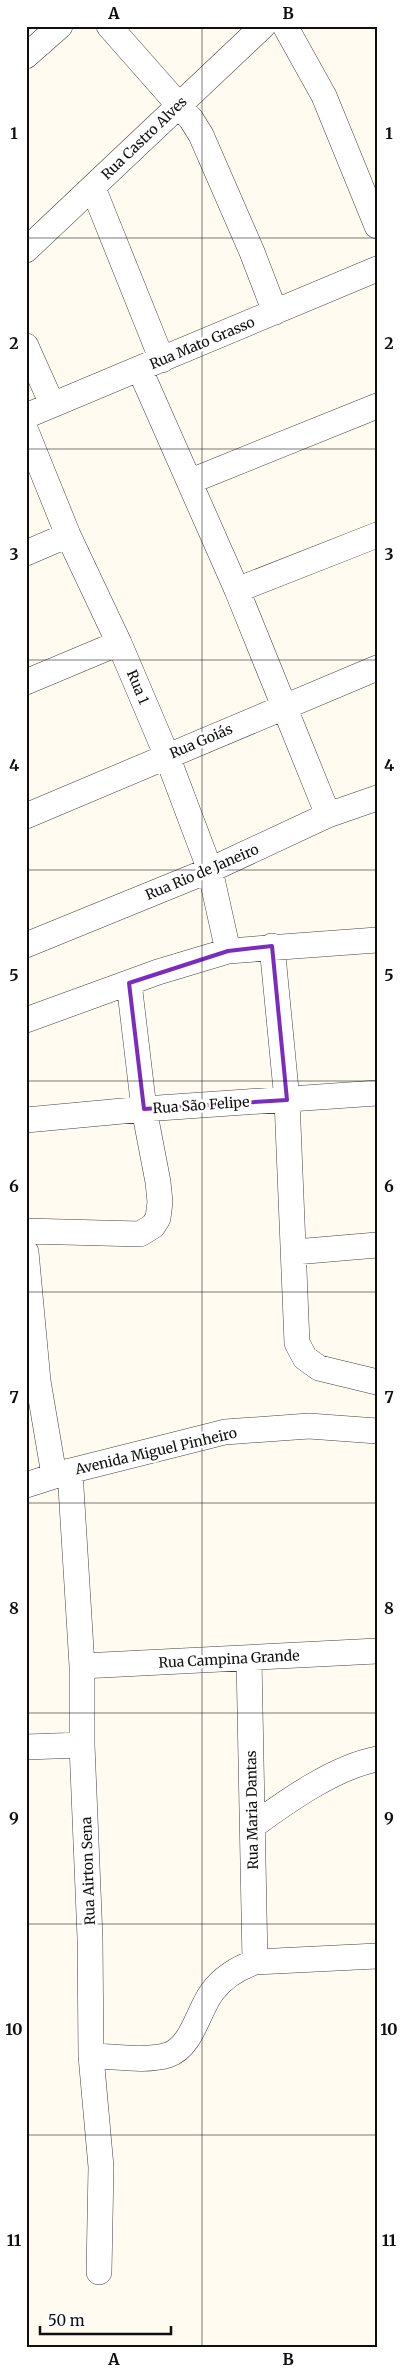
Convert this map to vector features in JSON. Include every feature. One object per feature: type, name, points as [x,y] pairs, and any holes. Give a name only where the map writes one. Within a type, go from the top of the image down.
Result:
[{"type":"street","points":[[26,56],[60,26]]},
{"type":"street","points":[[109,26],[180,108],[200,135],[252,252],[275,312]]},
{"type":"street","name":"Rua Castro Alves","points":[[26,250],[180,108],[263,26]]},
{"type":"street","points":[[285,26],[324,96],[377,226]]},
{"type":"street","points":[[93,188],[191,481],[328,815]]},
{"type":"street","name":"Rua Mato Grasso","points":[[26,416],[377,269]]},
{"type":"street","points":[[26,346],[52,404]]},
{"type":"street","points":[[191,481],[377,406]]},
{"type":"street","name":"Rua 1","points":[[26,431],[68,535],[119,643],[167,756],[210,870],[228,951]]},
{"type":"street","points":[[237,590],[377,534]]},
{"type":"street","points":[[26,553],[68,535]]},
{"type":"street","points":[[26,682],[119,643]]},
{"type":"street","name":"Rua Goiás","points":[[26,816],[377,668]]},
{"type":"street","name":"Rua Rio de Janeiro","points":[[26,945],[210,870],[328,815],[377,798]]},
{"type":"street","points":[[26,1020],[188,962],[228,951],[272,946],[377,940]]},
{"type":"street","points":[[272,946],[286,1100],[297,1342],[305,1358],[312,1364],[328,1371],[377,1382]]},
{"type":"street","points":[[26,1231],[140,1234],[153,1226],[158,1218],[158,1182],[144,1109],[129,983]]},
{"type":"street","name":"Rua São Felipe","points":[[26,1120],[144,1109],[377,1093]]},
{"type":"street","points":[[294,1252],[377,1245]]},
{"type":"street","name":"Rua Airton Sena","points":[[26,1252],[32,1382],[62,1473],[82,1666],[82,1745],[89,1881],[91,2056],[101,2167],[99,2272]]},
{"type":"street","name":"Avenida Miguel Pinheiro","points":[[26,1485],[62,1473],[225,1432],[309,1426],[377,1431]]},
{"type":"street","name":"Rua Campina Grande","points":[[82,1666],[377,1651]]},
{"type":"street","name":"Rua Maria Dantas","points":[[249,1658],[256,1962]]},
{"type":"street","points":[[26,1747],[82,1745]]},
{"type":"street","points":[[253,1826],[327,1779],[352,1767],[377,1759]]},
{"type":"street","points":[[91,2056],[154,2057],[169,2054],[185,2040],[211,1993],[222,1981],[241,1967],[256,1962],[377,1956]]},
{"type":"highlighted area","points":[[272,946],[287,1100],[144,1109],[129,983],[228,951]]}]
